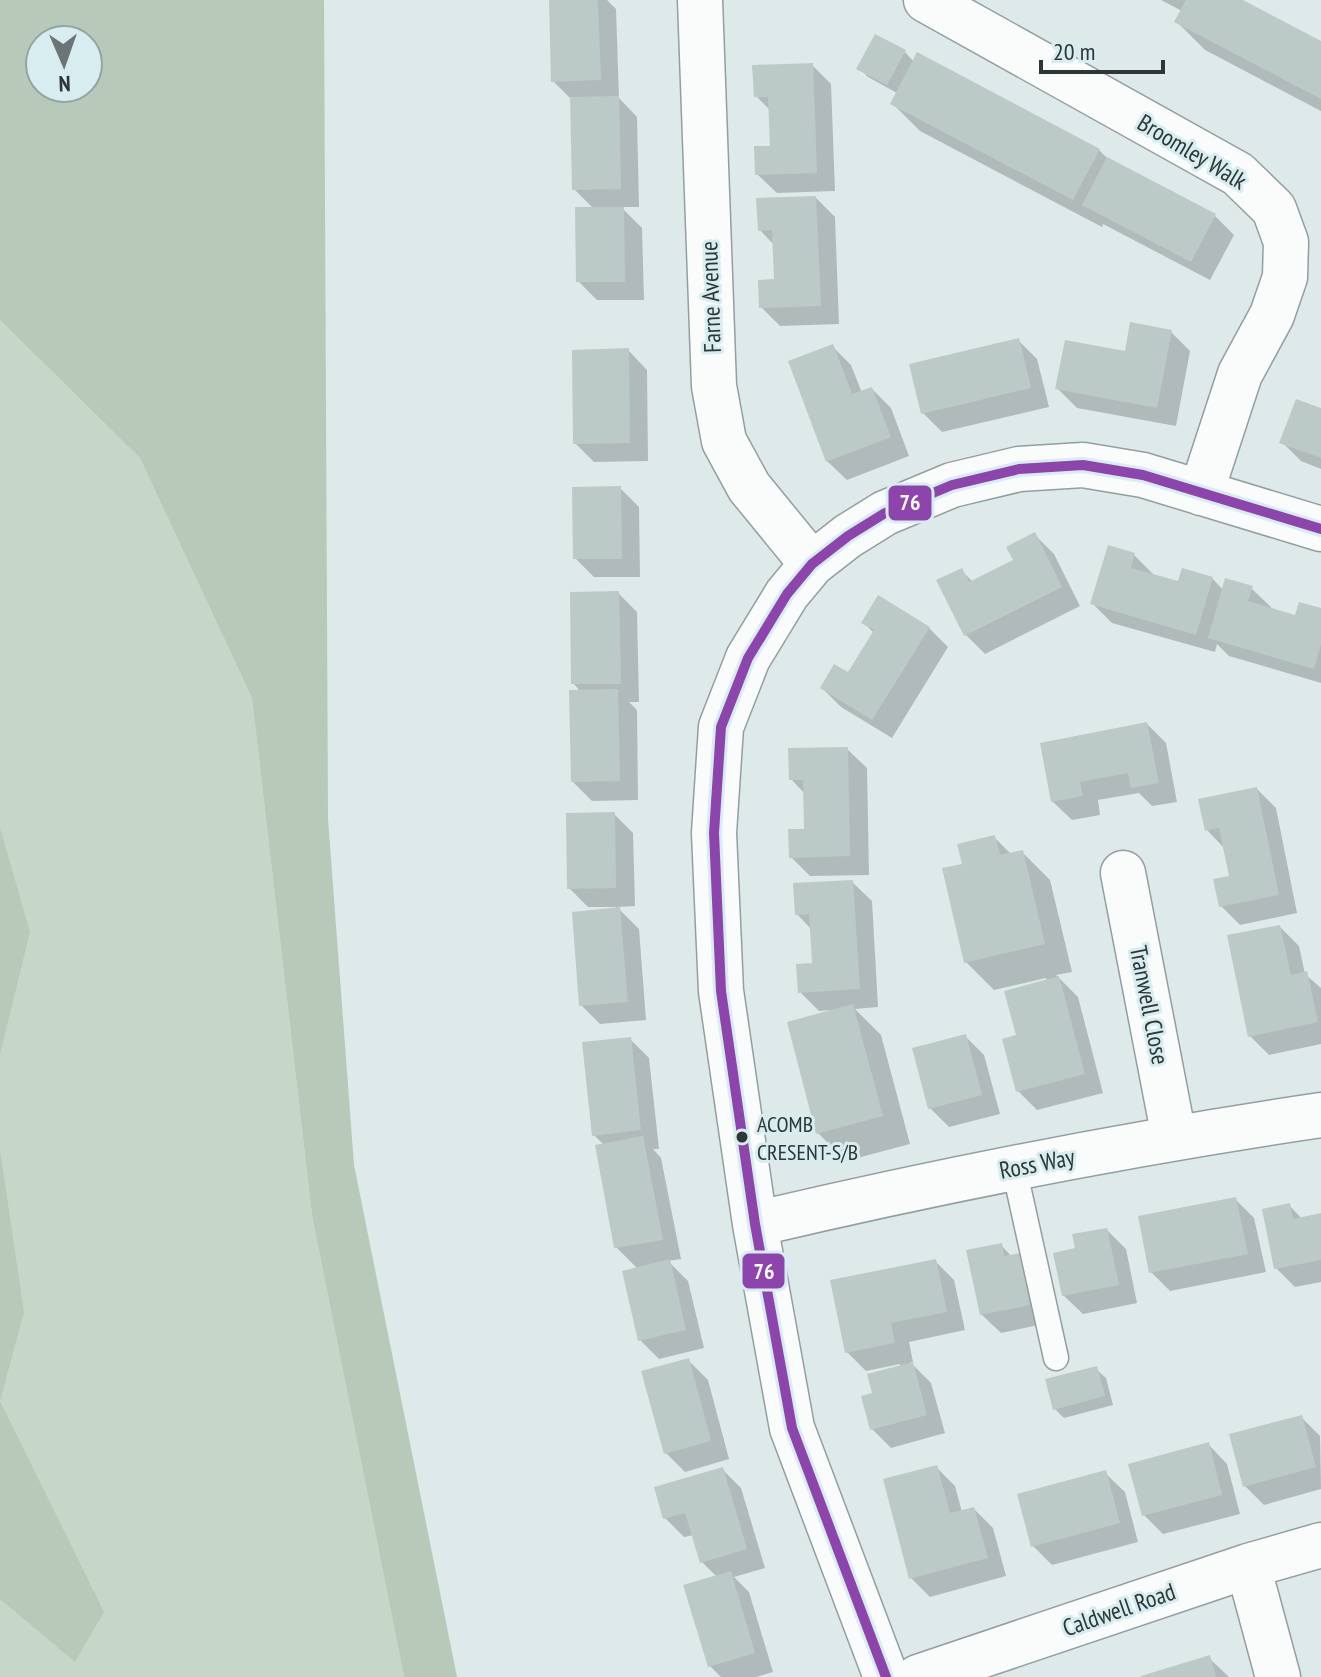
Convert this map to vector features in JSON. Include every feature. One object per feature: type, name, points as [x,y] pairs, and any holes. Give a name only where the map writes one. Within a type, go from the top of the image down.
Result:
[{"type":"street","name":"Farne Avenue","points":[[700,0],[714,386],[724,441],[749,487],[812,564]]},
{"type":"street","name":"Broomley Walk","points":[[926,0],[1238,174],[1274,209],[1286,242],[1285,277],[1272,315],[1240,374],[1201,493]]},
{"type":"street","points":[[886,1677],[792,1428],[755,1224],[721,991],[714,833],[721,727],[748,658],[787,594],[812,564],[885,513],[952,485],[1019,469],[1083,465],[1143,475],[1321,529]]},
{"type":"street","name":"Tranwell Close","points":[[1123,873],[1174,1137]]},
{"type":"street","name":"Ross Way","points":[[755,1224],[889,1192],[1174,1137],[1321,1115]]},
{"type":"street","name":"Caldwell Road","points":[[918,1677],[1248,1566],[1321,1545]]},
{"type":"street","points":[[1248,1566],[1278,1677]]},
{"type":"lane","points":[[1014,1168],[1056,1358]]},
{"type":"green space","points":[[0,0],[324,0],[328,819],[354,1165],[457,1677],[404,1677],[312,1215],[252,698],[140,458],[0,320]]},
{"type":"green space","points":[[0,320],[140,458],[252,698],[312,1215],[404,1677],[0,1677]]},
{"type":"green space","points":[[0,828],[30,932],[0,1054]]},
{"type":"green space","points":[[0,1150],[24,1312],[0,1401]]},
{"type":"green space","points":[[0,1401],[104,1612],[75,1662],[0,1599]]},
{"type":"building","points":[[549,0],[598,0],[601,80],[551,82]]},
{"type":"building","points":[[1186,0],[1243,0],[1321,41],[1321,99],[1174,22]]},
{"type":"building","points":[[875,34],[906,50],[887,85],[856,69]]},
{"type":"building","points":[[917,52],[1100,149],[1073,200],[890,104]]},
{"type":"building","points":[[813,63],[817,173],[755,175],[754,146],[770,146],[768,97],[754,97],[752,65]]},
{"type":"building","points":[[619,96],[621,189],[572,190],[570,97]]},
{"type":"building","points":[[1107,157],[1216,214],[1191,262],[1082,205]]},
{"type":"building","points":[[816,196],[821,306],[759,308],[758,280],[774,279],[772,230],[758,231],[756,198]]},
{"type":"building","points":[[575,207],[624,207],[625,282],[576,282]]},
{"type":"building","points":[[1130,322],[1172,330],[1157,408],[1055,389],[1065,340],[1125,351]]},
{"type":"building","points":[[1019,338],[1031,388],[921,414],[909,364]]},
{"type":"building","points":[[833,344],[852,394],[872,387],[891,437],[826,462],[788,361]]},
{"type":"building","points":[[629,348],[630,443],[573,444],[572,350]]},
{"type":"building","points":[[1296,399],[1321,408],[1321,458],[1279,443]]},
{"type":"building","points":[[621,486],[622,559],[573,559],[572,487]]},
{"type":"building","points":[[1035,532],[1062,587],[964,636],[936,580],[962,568],[969,582],[1013,560],[1006,547]]},
{"type":"building","points":[[1108,545],[1135,553],[1131,568],[1178,581],[1182,568],[1213,577],[1196,635],[1090,604]]},
{"type":"building","points":[[1225,578],[1253,586],[1248,601],[1295,615],[1299,602],[1321,608],[1321,644],[1314,669],[1208,638]]},
{"type":"building","points":[[619,591],[621,684],[571,684],[570,592]]},
{"type":"building","points":[[878,595],[930,627],[872,720],[820,688],[834,664],[848,672],[874,630],[861,623]]},
{"type":"building","points":[[618,689],[620,781],[571,782],[569,690]]},
{"type":"building","points":[[1147,722],[1159,783],[1131,788],[1128,773],[1080,782],[1083,796],[1051,802],[1040,743]]},
{"type":"building","points":[[848,747],[850,856],[789,858],[788,829],[804,829],[803,780],[789,780],[788,748]]},
{"type":"building","points":[[1257,787],[1279,895],[1219,907],[1213,879],[1229,876],[1219,828],[1205,831],[1198,799]]},
{"type":"building","points":[[615,812],[616,888],[567,889],[566,813]]},
{"type":"building","points":[[995,835],[1000,855],[1023,850],[1045,944],[964,963],[942,868],[962,864],[957,844]]},
{"type":"building","points":[[853,880],[860,989],[798,993],[796,964],[812,963],[809,914],[795,915],[793,883]]},
{"type":"building","points":[[620,907],[628,1002],[579,1006],[572,912]]},
{"type":"building","points":[[1280,925],[1291,975],[1307,971],[1318,1022],[1248,1037],[1227,935]]},
{"type":"building","points":[[1059,976],[1085,1074],[1016,1092],[1002,1039],[1016,1035],[1004,991]]},
{"type":"building","points":[[853,1004],[883,1116],[816,1134],[787,1022]]},
{"type":"building","points":[[966,1034],[982,1095],[928,1109],[912,1048]]},
{"type":"building","points":[[631,1037],[641,1130],[592,1136],[582,1042]]},
{"type":"building","points":[[643,1136],[663,1240],[614,1248],[595,1145]]},
{"type":"building","points":[[1236,1197],[1248,1254],[1149,1273],[1138,1216]]},
{"type":"building","points":[[1290,1203],[1293,1219],[1321,1213],[1321,1260],[1274,1269],[1262,1209]]},
{"type":"building","points":[[1107,1228],[1119,1285],[1062,1296],[1053,1253],[1075,1248],[1072,1234]]},
{"type":"building","points":[[1002,1243],[1004,1256],[1020,1253],[1030,1305],[980,1315],[966,1250]]},
{"type":"building","points":[[670,1259],[686,1330],[638,1341],[622,1271]]},
{"type":"building","points":[[936,1259],[947,1312],[891,1323],[895,1343],[845,1353],[830,1280]]},
{"type":"building","points":[[689,1358],[711,1441],[664,1454],[641,1371]]},
{"type":"building","points":[[913,1362],[927,1415],[870,1430],[861,1396],[872,1393],[867,1374]]},
{"type":"building","points":[[1097,1366],[1105,1396],[1053,1410],[1045,1379]]},
{"type":"building","points":[[1302,1415],[1316,1467],[1243,1487],[1229,1434]]},
{"type":"building","points":[[1209,1442],[1222,1495],[1142,1516],[1128,1464]]},
{"type":"building","points":[[937,1465],[950,1513],[974,1507],[988,1558],[909,1579],[883,1479]]},
{"type":"building","points":[[723,1467],[747,1549],[700,1563],[685,1513],[663,1519],[654,1487]]},
{"type":"building","points":[[1106,1470],[1120,1523],[1031,1547],[1017,1494]]},
{"type":"building","points":[[731,1571],[755,1653],[708,1667],[683,1585]]},
{"type":"building","points":[[1210,1655],[1216,1677],[1141,1677],[1141,1676]]},
{"type":"transit line","name":"76","points":[[886,1677],[792,1428],[755,1224],[721,991],[714,833],[721,727],[748,658],[787,594],[812,564],[885,513],[952,485],[1019,469],[1083,465],[1143,475],[1321,529]]},
{"type":"place","name":"ACOMB CRESENT-S/B","points":[[742,1137]]}]
